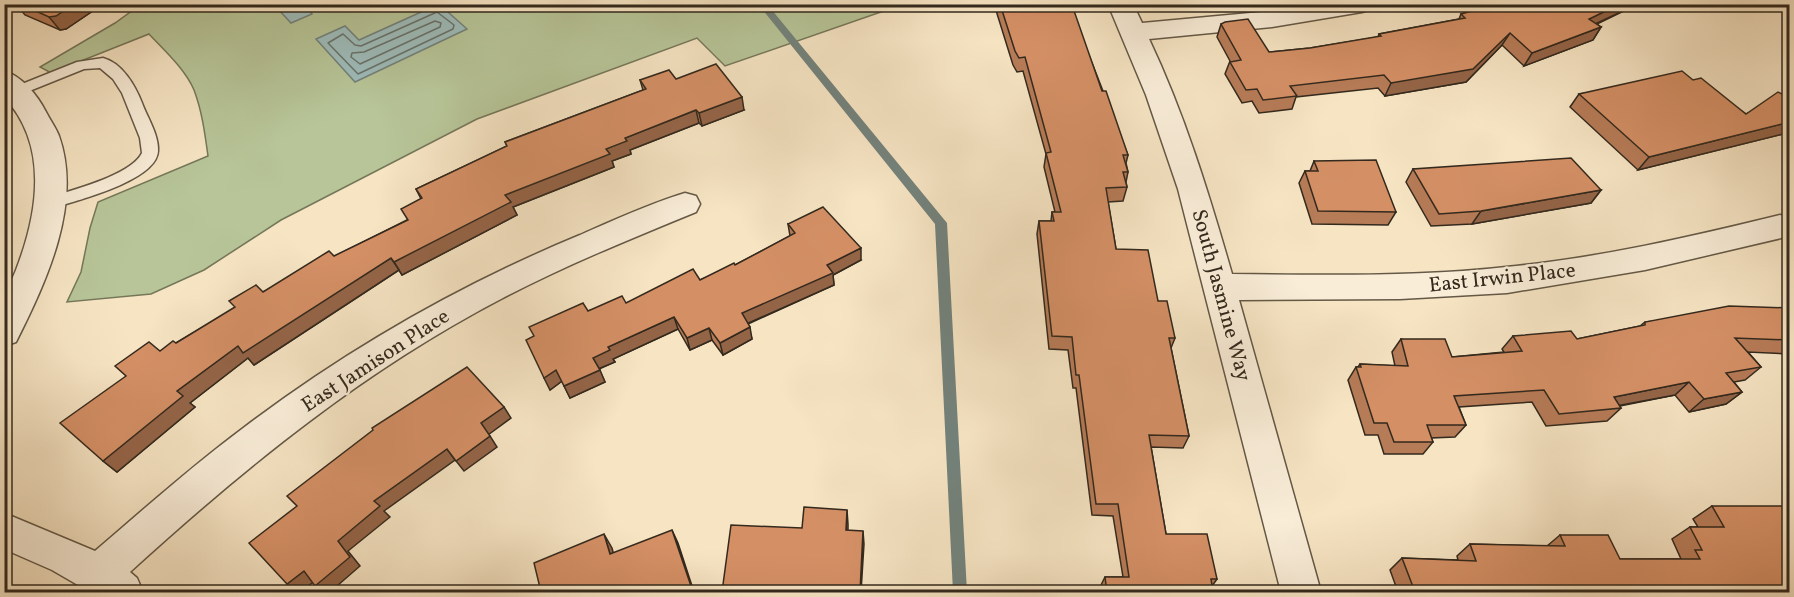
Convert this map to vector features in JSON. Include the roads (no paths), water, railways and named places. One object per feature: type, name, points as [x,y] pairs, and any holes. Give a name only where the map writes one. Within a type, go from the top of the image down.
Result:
[{"type":"street","points":[[1127,18],[1272,19],[1362,4]]},
{"type":"street","name":"South Jasmine Way","points":[[1127,18],[1174,130],[1220,287],[1301,592]]},
{"type":"street","points":[[4,332],[38,261],[48,224],[52,188],[49,156],[42,131],[31,107],[11,86]]},
{"type":"street","name":"East Jamison Place","points":[[111,583],[226,463],[301,406],[381,353],[461,304],[559,257],[685,204]]},
{"type":"street","name":"East Irwin Place","points":[[1220,287],[1384,287],[1507,280],[1619,264],[1780,226]]},
{"type":"street","points":[[4,531],[53,549],[111,583]]},
{"type":"lane","points":[[11,86],[82,65],[103,63],[125,81],[150,146],[148,158],[136,170],[114,181],[50,203]]},
{"type":"water","points":[[285,4],[304,5],[312,14],[291,23],[277,8]]},
{"type":"water","points":[[439,4],[467,29],[355,82],[316,39],[345,26],[359,40]]},
{"type":"waterway","points":[[762,4],[941,223],[960,592]]}]
